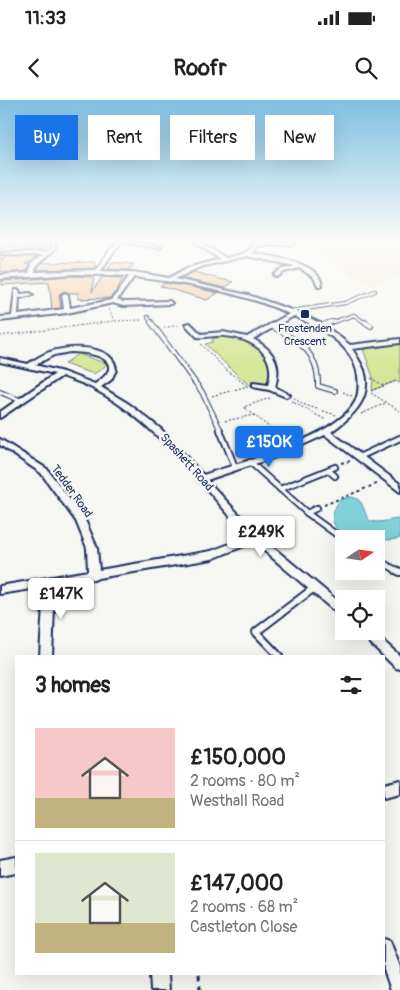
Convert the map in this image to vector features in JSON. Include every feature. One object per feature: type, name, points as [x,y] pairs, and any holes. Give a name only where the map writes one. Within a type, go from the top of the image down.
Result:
[{"type":"street","points":[[110,302],[122,295],[127,283]]},
{"type":"street","points":[[182,283],[227,292],[293,312],[333,333],[349,347],[359,362],[363,383],[359,403],[344,418],[325,432],[296,446],[202,479]]},
{"type":"street","points":[[15,318],[17,294],[30,295]]},
{"type":"street","points":[[64,295],[67,310]]},
{"type":"street","points":[[0,319],[110,302],[123,304],[160,300],[169,303]]},
{"type":"street","points":[[248,339],[293,312]]},
{"type":"street","points":[[188,324],[205,342]]},
{"type":"street","points":[[199,336],[226,334],[248,339],[268,353],[274,359],[276,378],[271,388]]},
{"type":"street","points":[[349,347],[400,341]]},
{"type":"street","points":[[31,365],[55,352],[72,349],[102,354],[113,364],[113,370],[109,377],[96,387]]},
{"type":"street","name":"Spashett Road","points":[[0,360],[31,365],[60,373],[96,387],[126,406],[158,431],[255,538],[335,605]]},
{"type":"street","points":[[0,416],[60,373]]},
{"type":"street","points":[[252,385],[271,388],[288,394]]},
{"type":"street","points":[[325,432],[396,483]]},
{"type":"street","name":"Tedder Road","points":[[0,441],[44,471],[80,520],[92,548],[94,576]]},
{"type":"street","points":[[0,590],[212,555],[255,538]]},
{"type":"street","points":[[46,655],[50,583]]},
{"type":"street","points":[[374,640],[400,664]]},
{"type":"street","points":[[385,791],[400,787]]},
{"type":"street","points":[[0,868],[15,865]]},
{"type":"street","points":[[385,950],[400,990]]},
{"type":"street","points":[[159,975],[160,990]]},
{"type":"lane","points":[[293,312],[345,303],[375,291]]},
{"type":"lane","points":[[320,326],[354,315],[371,326]]},
{"type":"lane","points":[[149,318],[155,330],[184,366],[204,397],[218,423],[235,467]]},
{"type":"lane","points":[[271,326],[288,334],[305,346],[318,366],[318,386],[335,391]]},
{"type":"lane","points":[[0,392],[22,400]]},
{"type":"lane","points":[[359,457],[400,438]]},
{"type":"lane","points":[[250,462],[307,513],[335,533]]},
{"type":"lane","points":[[280,489],[335,467]]},
{"type":"lane","points":[[328,470],[335,476]]},
{"type":"lane","points":[[307,513],[317,508]]},
{"type":"lane","points":[[385,564],[400,572]]},
{"type":"lane","points":[[278,655],[256,632],[315,587]]},
{"type":"path","points":[[110,302],[114,320]]},
{"type":"path","points":[[0,336],[114,320],[149,318]]},
{"type":"path","points":[[155,330],[188,324]]},
{"type":"path","points":[[205,342],[202,344],[216,357],[224,368],[252,385]]},
{"type":"path","points":[[372,378],[384,386]]},
{"type":"path","points":[[396,381],[371,392],[400,411]]},
{"type":"path","points":[[204,397],[252,385]]},
{"type":"path","points":[[288,394],[328,421]]},
{"type":"path","points":[[270,398],[244,407],[289,442]]},
{"type":"path","points":[[292,401],[336,415]]},
{"type":"path","points":[[357,416],[386,403]]},
{"type":"path","points":[[218,423],[255,415]]},
{"type":"path","points":[[335,467],[334,465],[359,457]]},
{"type":"path","points":[[317,508],[396,483]]},
{"type":"path","points":[[199,975],[200,990]]},
{"type":"green space","points":[[226,336],[251,344],[262,350],[272,359],[270,383],[249,385],[205,344],[213,342],[212,339]]},
{"type":"green space","points":[[400,344],[400,383],[396,381],[372,390],[373,377],[363,349]]},
{"type":"green space","points":[[78,354],[108,364],[94,374],[64,364]]},
{"type":"water","points":[[349,497],[358,499],[370,521],[378,522],[400,519],[400,538],[385,540],[385,530],[339,530],[334,524],[333,515],[340,500]]},
{"type":"building","points":[[2,283],[41,283],[2,285]]},
{"type":"building","points":[[49,283],[93,283],[92,292],[98,283],[121,283],[110,298],[78,299],[78,293],[64,291],[59,294],[61,308],[52,309]]},
{"type":"building","points":[[164,283],[218,293],[207,300],[160,286]]},
{"type":"building","points":[[201,283],[232,283],[225,288]]},
{"type":"place","name":"Frostenden Crescent","points":[[305,314]]}]
